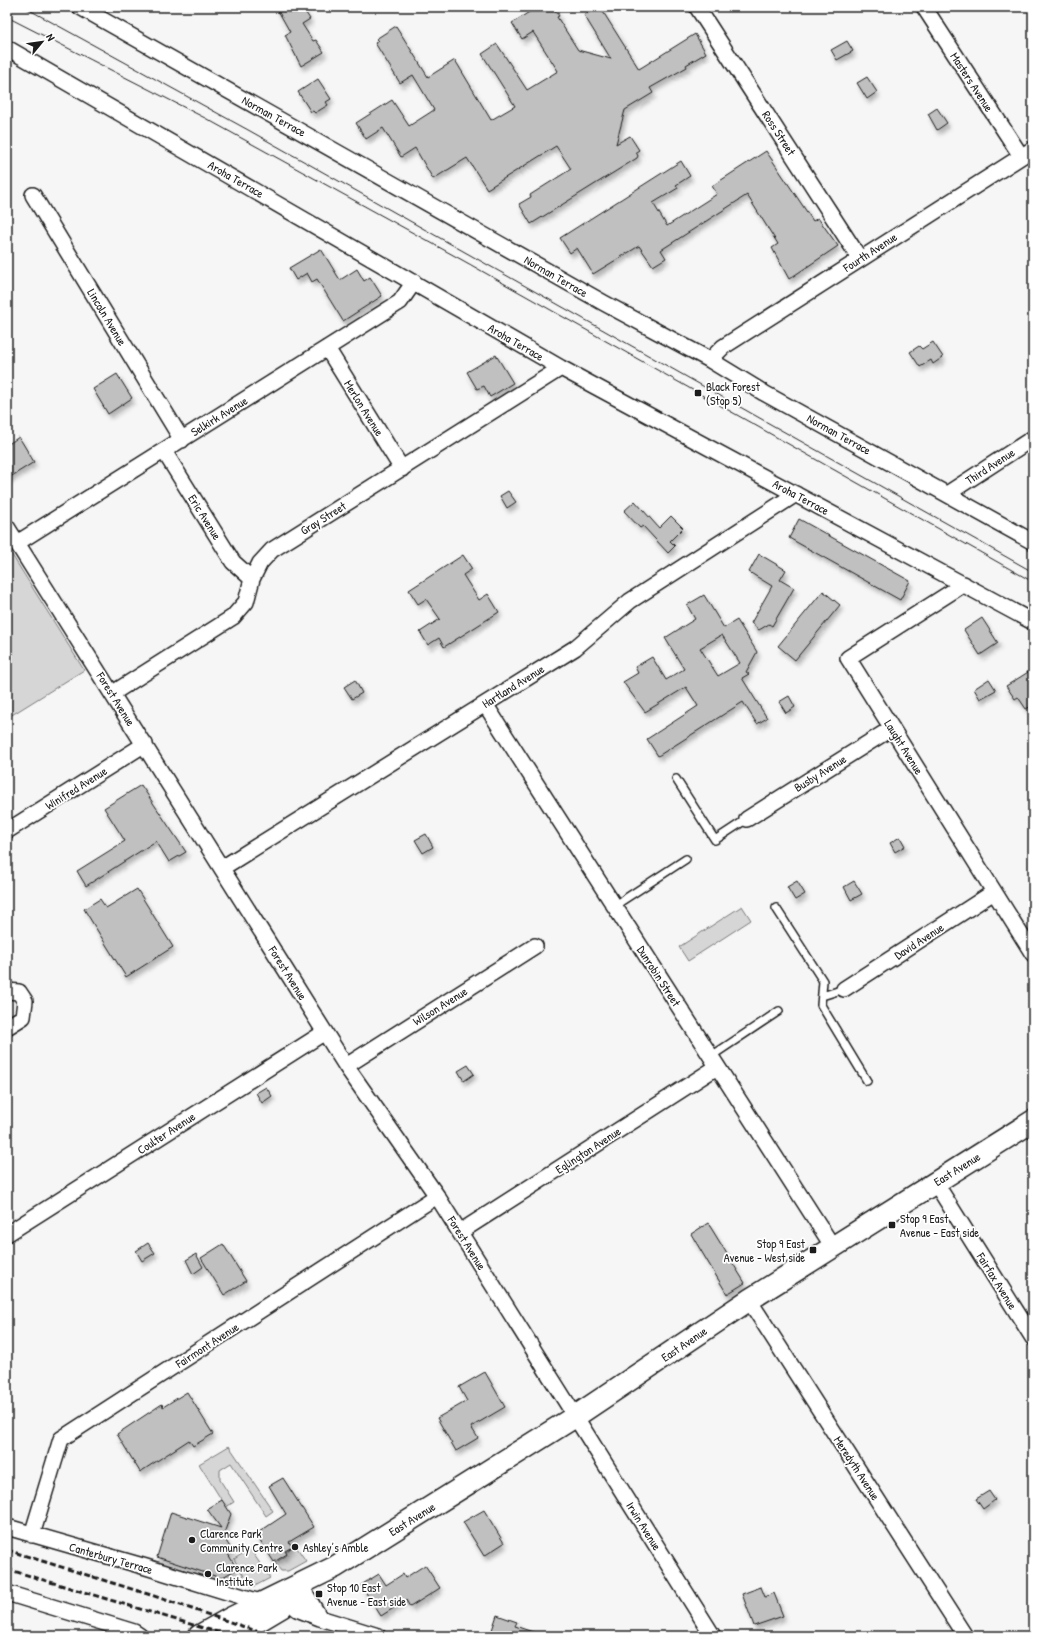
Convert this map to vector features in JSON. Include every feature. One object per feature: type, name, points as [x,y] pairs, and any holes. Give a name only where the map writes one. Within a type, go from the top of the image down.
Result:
[{"type":"street","name":"Norman Terrace","points":[[80,7],[604,303],[710,360],[764,393],[1033,542]]},
{"type":"street","name":"Ross Street","points":[[697,7],[860,259]]},
{"type":"street","name":"Masters Avenue","points":[[924,7],[1027,153]]},
{"type":"street","name":"Aroha Terrace","points":[[7,48],[561,368],[1033,622]]},
{"type":"street","name":"Fourth Avenue","points":[[710,360],[723,347],[1027,153]]},
{"type":"street","name":"Lincoln Avenue","points":[[33,195],[182,440]]},
{"type":"street","name":"Selkirk Avenue","points":[[17,543],[400,302],[414,282]]},
{"type":"street","name":"Merlon Avenue","points":[[327,348],[402,468]]},
{"type":"street","name":"Gray Street","points":[[112,693],[233,617],[246,602],[252,580],[260,563],[272,550],[561,368]]},
{"type":"street","name":"Third Avenue","points":[[947,494],[1033,438]]},
{"type":"street","name":"Eric Avenue","points":[[164,451],[233,562],[252,580]]},
{"type":"street","name":"Hartland Avenue","points":[[222,868],[575,648],[630,601],[796,494]]},
{"type":"street","name":"Forest Avenue","points":[[7,527],[145,744],[346,1066],[437,1196],[576,1416]]},
{"type":"street","name":"Laught Avenue","points":[[964,584],[848,658],[1033,954]]},
{"type":"street","name":"Dunrobin Street","points":[[485,704],[832,1248]]},
{"type":"street","name":"Busby Avenue","points":[[747,819],[892,728]]},
{"type":"street","name":"Winifred Avenue","points":[[7,831],[145,744]]},
{"type":"street","name":"David Avenue","points":[[844,989],[994,892]]},
{"type":"street","name":"Wilson Avenue","points":[[346,1066],[534,946]]},
{"type":"street","points":[[7,991],[19,992],[25,1000],[23,1017],[7,1027]]},
{"type":"street","name":"Coulter Avenue","points":[[7,1234],[325,1032]]},
{"type":"street","name":"Eglington Avenue","points":[[460,1232],[714,1062]]},
{"type":"street","name":"East Avenue","points":[[232,1627],[263,1603],[336,1567],[576,1416],[749,1300],[1033,1121]]},
{"type":"street","name":"Fairfax Avenue","points":[[935,1182],[1033,1338]]},
{"type":"street","name":"Fairmont Avenue","points":[[32,1535],[61,1439],[437,1196]]},
{"type":"street","name":"Meredyth Avenue","points":[[749,1300],[965,1636]]},
{"type":"street","name":"Irwin Avenue","points":[[576,1416],[712,1636]]},
{"type":"street","name":"Canterbury Terrace","points":[[7,1527],[146,1567],[215,1590],[263,1603]]},
{"type":"street","name":"East Avenue","points":[[199,1636],[232,1627],[299,1597],[336,1567]]},
{"type":"street","name":"Canterbury Terrace","points":[[215,1590],[229,1605],[232,1627]]},
{"type":"street","points":[[7,1593],[134,1632],[140,1636]]},
{"type":"street","points":[[299,1597],[320,1618],[378,1636]]},
{"type":"lane","points":[[676,779],[715,840],[747,819]]},
{"type":"lane","points":[[614,906],[686,859]]},
{"type":"lane","points":[[776,908],[823,981],[821,1005],[867,1081]]},
{"type":"lane","points":[[822,996],[844,989]]},
{"type":"lane","points":[[714,1062],[779,1010]]},
{"type":"shaded area","points":[[7,547],[84,670],[7,718]]},
{"type":"shaded area","points":[[742,906],[751,920],[688,961],[679,947]]},
{"type":"shaded area","points":[[229,1446],[273,1511],[266,1516],[231,1463],[220,1470],[220,1480],[234,1502],[226,1507],[199,1464]]},
{"type":"shaded area","points":[[295,1545],[306,1561],[288,1571],[281,1571],[275,1563],[287,1555],[286,1552]]},
{"type":"shaded area","points":[[250,1549],[270,1578],[255,1586],[249,1585],[234,1559]]},
{"type":"building","points":[[276,7],[302,7],[310,19],[302,24],[313,41],[316,40],[324,52],[301,66],[285,35],[290,32]]},
{"type":"building","points":[[537,7],[553,7],[559,16],[557,17],[578,50],[611,59],[584,15],[596,7],[600,7],[639,69],[695,34],[706,53],[686,65],[687,67],[650,88],[653,93],[625,110],[616,144],[630,136],[639,150],[636,152],[638,156],[637,158],[531,224],[519,204],[531,197],[530,195],[571,169],[556,146],[487,189],[467,158],[433,179],[415,148],[401,157],[383,128],[366,139],[356,123],[392,100],[409,126],[434,110],[413,75],[400,83],[375,43],[378,41],[376,39],[396,26],[428,77],[455,60],[491,120],[515,106],[482,54],[497,44],[527,90],[558,71],[533,32],[522,39],[512,23]]},
{"type":"building","points":[[847,41],[853,51],[837,60],[831,50]]},
{"type":"building","points":[[867,77],[877,92],[867,99],[857,83]]},
{"type":"building","points":[[318,79],[331,99],[326,102],[328,105],[315,113],[313,111],[311,112],[298,92]]},
{"type":"building","points":[[937,108],[947,123],[937,130],[928,114]]},
{"type":"building","points":[[766,151],[813,221],[818,218],[838,246],[789,279],[772,248],[778,244],[747,195],[661,250],[666,258],[653,266],[639,246],[593,274],[577,248],[570,253],[560,238],[681,161],[690,176],[676,185],[678,188],[653,203],[667,226],[717,194],[712,186]]},
{"type":"building","points":[[321,249],[340,280],[357,269],[364,281],[370,277],[382,296],[343,321],[317,279],[312,282],[307,273],[296,280],[289,268]]},
{"type":"building","points":[[933,342],[943,357],[933,364],[931,360],[920,367],[910,352],[919,346],[922,349]]},
{"type":"building","points":[[496,355],[513,383],[490,397],[484,386],[477,389],[467,372]]},
{"type":"building","points":[[117,374],[132,398],[108,414],[93,389]]},
{"type":"building","points":[[19,437],[34,462],[7,479],[7,445]]},
{"type":"building","points":[[508,491],[516,502],[507,508],[500,496]]},
{"type":"building","points":[[635,501],[659,528],[671,516],[683,528],[670,541],[675,546],[668,553],[643,526],[640,528],[624,511]]},
{"type":"building","points":[[799,519],[910,581],[900,600],[789,538]]},
{"type":"building","points":[[759,554],[786,570],[780,580],[794,588],[772,626],[769,624],[759,630],[751,623],[772,586],[749,572]]},
{"type":"building","points":[[463,555],[472,569],[463,575],[479,600],[488,594],[499,612],[444,647],[439,638],[428,645],[420,632],[440,619],[426,599],[418,604],[409,590]]},
{"type":"building","points":[[823,591],[840,605],[795,660],[778,646]]},
{"type":"building","points":[[704,595],[724,628],[737,620],[757,652],[746,672],[749,674],[742,678],[767,718],[757,724],[743,702],[658,756],[647,739],[698,706],[686,687],[645,712],[623,682],[638,673],[635,667],[652,657],[666,680],[684,669],[665,638],[695,619],[687,605]],"holes":[[[722,635],[740,663],[718,676],[700,648]]]},
{"type":"building","points":[[982,618],[998,643],[980,655],[964,630]]},
{"type":"building","points":[[1033,669],[1033,705],[1026,709],[1018,697],[1015,699],[1006,686]]},
{"type":"building","points":[[989,679],[996,690],[980,699],[974,689]]},
{"type":"building","points":[[355,680],[362,693],[352,699],[344,687]]},
{"type":"building","points":[[789,696],[795,707],[786,713],[779,702]]},
{"type":"building","points":[[141,785],[186,852],[169,862],[156,841],[86,886],[77,871],[125,841],[104,808]]},
{"type":"building","points":[[426,834],[433,847],[423,853],[415,840]]},
{"type":"building","points":[[900,837],[905,846],[895,852],[890,843]]},
{"type":"building","points":[[797,881],[805,894],[795,900],[787,887]]},
{"type":"building","points":[[854,881],[862,894],[851,900],[844,887]]},
{"type":"building","points":[[137,889],[173,947],[126,977],[84,909],[100,899],[106,908]]},
{"type":"building","points":[[468,1065],[474,1074],[464,1081],[458,1071]]},
{"type":"building","points":[[266,1087],[272,1096],[262,1103],[256,1093]]},
{"type":"building","points":[[708,1223],[745,1283],[727,1294],[691,1234]]},
{"type":"building","points":[[148,1243],[155,1253],[142,1261],[136,1251]]},
{"type":"building","points":[[223,1244],[246,1281],[224,1295],[201,1258]]},
{"type":"building","points":[[196,1254],[203,1267],[193,1274],[186,1260]]},
{"type":"building","points":[[485,1372],[505,1407],[471,1427],[478,1438],[456,1451],[437,1418],[467,1401],[459,1387]]},
{"type":"building","points":[[187,1392],[213,1434],[193,1446],[189,1440],[140,1472],[117,1434],[162,1404],[163,1407]]},
{"type":"building","points":[[283,1478],[314,1527],[289,1542],[292,1547],[285,1551],[287,1554],[274,1562],[256,1534],[286,1514],[269,1486]]},
{"type":"building","points":[[989,1491],[995,1500],[983,1509],[976,1499]]},
{"type":"building","points":[[222,1500],[231,1514],[223,1536],[233,1552],[228,1554],[237,1569],[221,1578],[157,1557],[171,1512],[221,1528],[207,1509]]},
{"type":"building","points":[[484,1510],[504,1543],[484,1556],[463,1522]]},
{"type":"building","points":[[425,1565],[440,1588],[410,1607],[406,1600],[381,1616],[361,1585],[379,1574],[386,1585],[403,1574],[405,1578]]},
{"type":"building","points":[[761,1587],[765,1597],[774,1593],[783,1616],[754,1626],[742,1594]]},
{"type":"building","points":[[497,1615],[517,1622],[515,1626],[539,1634],[539,1636],[490,1636]]},
{"type":"tram line","points":[[24,7],[250,131],[1033,572]]},
{"type":"tram line","points":[[7,17],[205,118],[464,261],[1033,582]]},
{"type":"railway","points":[[7,1550],[151,1595],[271,1636]]},
{"type":"railway","points":[[7,1569],[230,1636]]},
{"type":"place","name":"Black Forest (Stop 5)","points":[[698,393]]},
{"type":"place","name":"Stop 9 East Avenue - East side","points":[[892,1225]]},
{"type":"place","name":"Stop 9 East Avenue - West side","points":[[813,1250]]},
{"type":"place","name":"Clarence Park Community Centre","points":[[192,1540]]},
{"type":"place","name":"Ashley’s Amble","points":[[295,1547]]},
{"type":"place","name":"Clarence Park Institute","points":[[208,1574]]},
{"type":"place","name":"Stop 10 East Avenue - East side","points":[[319,1594]]}]
